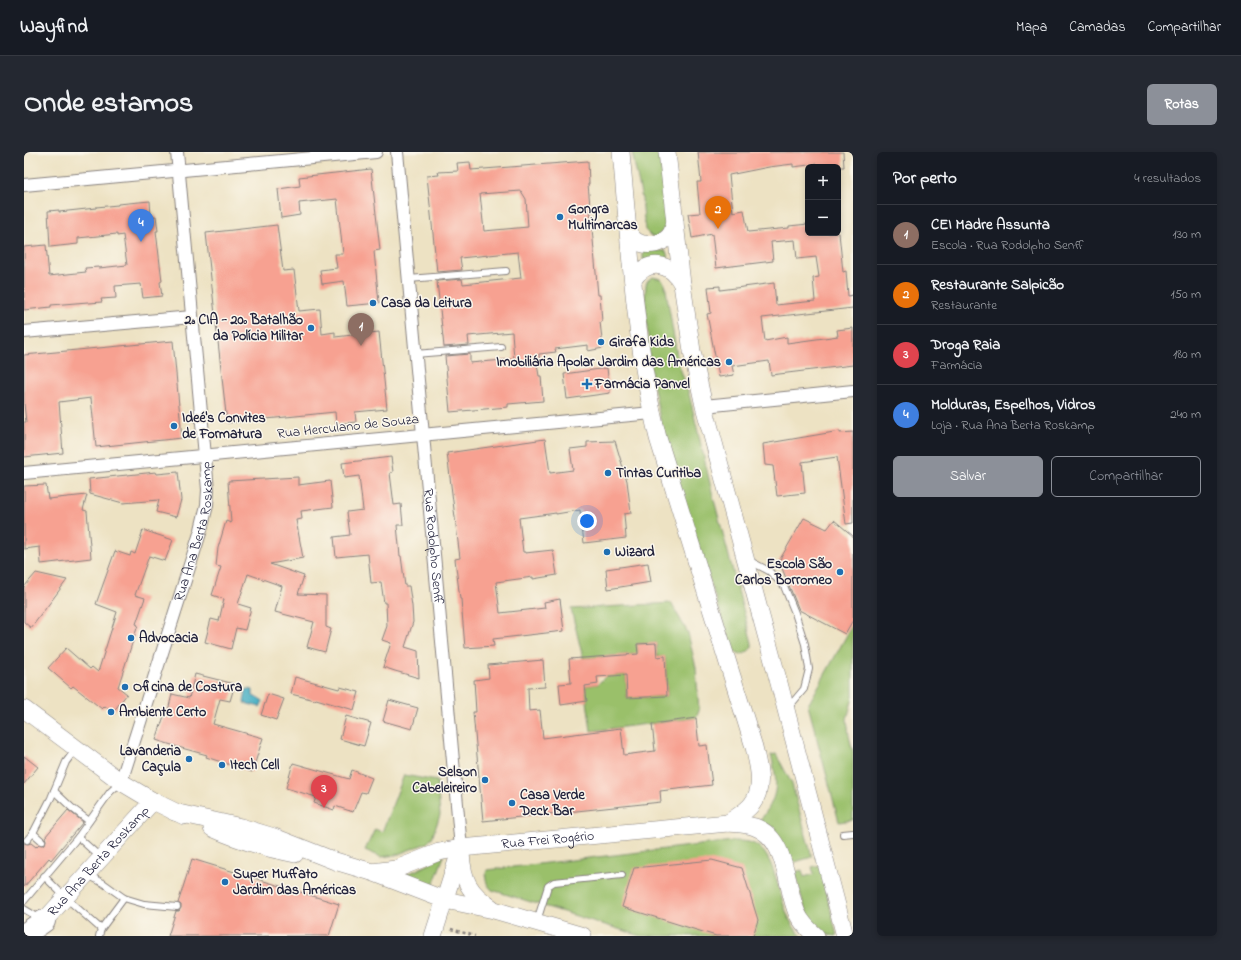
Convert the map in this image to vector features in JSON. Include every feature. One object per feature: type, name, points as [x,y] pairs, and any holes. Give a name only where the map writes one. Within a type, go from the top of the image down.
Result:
[{"type":"highway","points":[[24,935],[44,928]]},
{"type":"main road","points":[[621,152],[641,355],[652,413],[660,446],[754,746],[758,766],[760,779],[759,790],[753,804],[728,823]]},
{"type":"main road","points":[[667,152],[682,284],[692,352],[704,406],[845,936]]},
{"type":"main road","points":[[629,234],[636,241],[646,245],[656,244],[665,240],[669,236],[672,232],[674,222]]},
{"type":"main road","points":[[633,280],[638,272],[645,267],[654,265],[663,266],[671,270],[678,276],[682,284]]},
{"type":"main road","points":[[24,709],[121,782],[174,812],[241,827],[272,843],[372,872],[445,900],[494,910],[583,936]]},
{"type":"main road","name":"Rua Ana Berta Roskamp","points":[[44,928],[86,874],[153,801]]},
{"type":"main road","name":"Rua Frei Rogério","points":[[372,872],[396,869],[439,852],[461,848],[728,823],[744,824],[765,832],[778,849],[797,913],[803,923],[816,936]]},
{"type":"main road","points":[[461,848],[462,869],[468,885],[481,901],[494,910]]},
{"type":"main road","name":"Rua Rodolpho Senff","points":[[433,936],[461,848]]},
{"type":"street","name":"Rua Ana Berta Roskamp","points":[[121,782],[207,504],[208,490],[176,152]]},
{"type":"street","points":[[24,185],[376,152]]},
{"type":"street","name":"Rua Rodolpho Senff","points":[[397,152],[461,848]]},
{"type":"street","points":[[24,332],[192,317]]},
{"type":"street","points":[[704,406],[853,391]]},
{"type":"street","name":"Rua Herculano de Souza","points":[[24,473],[652,413]]},
{"type":"lane","points":[[408,279],[506,271]]},
{"type":"lane","points":[[415,354],[501,347]]},
{"type":"lane","points":[[745,558],[769,571],[784,586],[805,644],[809,669],[804,689],[786,711]]},
{"type":"lane","points":[[27,840],[33,833],[54,791],[66,762],[76,749]]},
{"type":"lane","points":[[24,901],[44,876],[58,855],[78,837],[110,792],[121,782]]},
{"type":"lane","points":[[54,791],[72,808],[90,821]]},
{"type":"lane","points":[[843,834],[853,832]]},
{"type":"lane","points":[[33,833],[42,841]]},
{"type":"lane","points":[[78,837],[101,858]]},
{"type":"lane","points":[[86,874],[103,883],[124,898],[144,904],[177,906]]},
{"type":"lane","points":[[537,922],[548,886],[554,882],[622,875]]},
{"type":"lane","points":[[44,876],[66,898],[101,928]]},
{"type":"lane","points":[[99,936],[101,928],[124,898]]},
{"type":"lane","points":[[24,909],[44,928]]},
{"type":"path","points":[[450,929],[475,936]]},
{"type":"green space","points":[[632,152],[659,152],[667,221],[664,230],[655,237],[651,236],[645,230],[642,199]]},
{"type":"green space","points":[[643,251],[666,251],[668,258],[664,262],[643,260]]},
{"type":"green space","points":[[653,277],[661,279],[665,284],[678,362],[689,394],[713,496],[752,643],[750,650],[742,654],[736,653],[732,648],[665,445],[650,367],[645,296],[646,284],[648,280]]},
{"type":"green space","points":[[671,603],[688,633],[696,668],[699,711],[696,718],[591,731],[585,686],[598,684],[606,676],[626,675],[627,698],[667,696],[665,657],[657,657],[656,643],[637,644],[638,654],[583,658],[571,609]]},
{"type":"green space","points":[[853,624],[853,697],[847,719],[853,752],[853,820],[839,822],[808,705]]},
{"type":"green space","points":[[776,754],[792,784],[812,857],[792,863],[759,822],[770,805],[775,790],[776,783],[774,765],[771,755]]},
{"type":"green space","points":[[404,775],[437,781],[440,815],[432,838],[427,843],[396,855],[381,857],[365,850],[375,829],[382,832]]},
{"type":"green space","points":[[733,841],[749,842],[760,847],[773,870],[787,914],[793,926],[802,936],[641,936],[492,890],[487,883],[486,878],[487,870]]},
{"type":"green space","points":[[444,856],[431,891],[394,877],[401,876],[425,866]]},
{"type":"green space","points":[[820,865],[837,936],[827,934],[812,922],[803,902],[795,872],[802,870],[804,877],[814,874],[812,867]]},
{"type":"water","points":[[246,690],[253,690],[253,696],[263,701],[260,707],[244,703]]},
{"type":"building","points":[[698,152],[843,152],[844,167],[841,167],[841,164],[805,164],[805,166],[793,167],[793,164],[729,175],[733,212],[744,210],[748,232],[789,228],[789,226],[805,224],[805,236],[839,236],[843,272],[846,271],[848,296],[853,295],[853,308],[762,318],[765,341],[787,337],[787,343],[838,336],[837,330],[853,328],[853,365],[771,375],[769,361],[732,366],[734,375],[719,377],[707,314],[711,313],[708,287],[720,286],[720,290],[774,283],[776,305],[815,301],[813,278],[819,277],[816,257],[797,259],[795,240],[771,242],[773,261],[716,268],[712,234],[692,238],[688,214],[700,213],[697,182],[701,182]]},
{"type":"building","points":[[588,161],[588,184],[598,295],[600,295],[602,322],[600,322],[603,348],[588,351],[588,345],[555,349],[556,352],[539,354],[540,363],[537,364],[539,376],[541,376],[543,401],[508,404],[508,407],[450,412],[445,356],[470,354],[470,363],[514,359],[512,332],[468,336],[469,345],[444,347],[437,281],[462,279],[463,284],[521,278],[518,252],[460,258],[462,270],[437,272],[427,176],[439,175],[438,172],[458,171],[457,163],[470,162],[471,170]],"holes":[[[521,191],[526,199],[528,227],[484,231],[480,194]]]},
{"type":"building","points":[[371,169],[380,250],[374,251],[379,303],[347,306],[344,281],[322,284],[320,270],[337,268],[335,254],[343,254],[337,199],[299,203],[300,215],[281,218],[278,189],[300,186],[299,177]]},
{"type":"building","points":[[150,201],[151,217],[156,216],[158,231],[156,231],[162,281],[160,282],[162,296],[143,298],[141,284],[115,286],[116,298],[101,299],[102,302],[51,305],[51,307],[24,310],[24,247],[46,245],[49,276],[86,272],[85,268],[127,265],[123,235],[117,236],[117,234],[78,238],[78,244],[50,247],[48,211],[59,210],[59,212]]},
{"type":"building","points":[[277,225],[283,271],[294,270],[299,311],[320,309],[322,334],[335,332],[335,337],[379,332],[387,409],[355,412],[356,422],[336,424],[335,412],[227,423],[206,233]]},
{"type":"building","points":[[173,341],[182,438],[96,447],[91,398],[59,402],[63,453],[24,457],[24,422],[26,422],[24,404],[24,355]]},
{"type":"building","name":"Farmácia Panvel","points":[[607,368],[610,393],[567,399],[564,374]]},
{"type":"building","points":[[840,431],[840,433],[853,432],[853,523],[846,524],[837,457],[802,462],[805,493],[777,496],[773,466],[765,465],[763,444]]},
{"type":"building","points":[[545,439],[550,473],[573,470],[570,449],[587,447],[587,442],[615,441],[627,481],[631,513],[624,514],[626,538],[584,543],[580,510],[519,518],[523,552],[553,550],[557,575],[533,579],[533,577],[496,582],[500,613],[545,608],[544,602],[560,599],[564,631],[493,639],[494,646],[465,648],[461,599],[455,559],[460,558],[447,453]]},
{"type":"building","points":[[391,457],[393,472],[390,473],[394,505],[401,504],[403,525],[397,525],[400,556],[405,586],[409,586],[412,606],[413,622],[405,647],[418,651],[419,678],[383,667],[391,643],[382,640],[387,626],[386,603],[384,603],[381,582],[371,583],[368,554],[336,557],[334,537],[350,535],[347,512],[363,510],[359,476],[344,478],[342,463]]},
{"type":"building","points":[[156,472],[157,474],[178,472],[181,500],[176,517],[156,512],[159,500],[123,503],[90,494],[89,479]]},
{"type":"building","points":[[298,477],[298,485],[330,481],[333,507],[301,511],[302,519],[296,520],[303,558],[270,564],[304,576],[298,594],[326,595],[326,627],[331,629],[325,652],[307,647],[314,622],[275,612],[282,586],[248,574],[238,604],[251,608],[245,630],[236,628],[231,649],[205,642],[211,619],[219,621],[224,599],[212,595],[221,567],[216,566],[218,548],[226,521],[231,523],[228,481]]},
{"type":"building","points":[[46,485],[48,499],[87,495],[83,510],[87,511],[91,558],[41,564],[40,547],[24,549],[24,486]]},
{"type":"building","points":[[804,518],[827,529],[834,520],[853,536],[853,620],[845,634],[799,610],[779,561]]},
{"type":"building","points":[[143,530],[173,540],[165,561],[149,556],[135,595],[145,598],[118,687],[127,694],[113,712],[105,706],[102,709],[73,686],[71,688],[48,668],[66,648],[90,669],[92,667],[98,672],[117,612],[96,604],[115,551],[130,556],[131,552],[135,554]]},
{"type":"building","points":[[648,563],[651,582],[608,589],[606,569]]},
{"type":"building","points":[[36,573],[67,580],[31,628],[24,622],[24,587]]},
{"type":"building","points":[[656,643],[657,657],[665,656],[667,696],[627,698],[626,675],[597,677],[598,684],[585,686],[587,701],[561,705],[559,684],[571,683],[569,659],[638,654],[637,644]]},
{"type":"building","points":[[543,660],[545,687],[528,688],[529,711],[540,710],[543,738],[621,728],[624,755],[655,751],[652,724],[696,718],[699,746],[707,745],[712,785],[660,791],[661,802],[483,821],[473,712],[476,712],[474,680],[489,678],[488,665]]},
{"type":"building","points":[[195,674],[235,684],[230,701],[220,699],[213,724],[263,738],[252,772],[206,757],[207,755],[156,740],[166,710],[168,711],[172,694],[189,698]]},
{"type":"building","points":[[295,677],[339,689],[340,687],[359,692],[354,710],[316,699],[291,694]]},
{"type":"building","points":[[268,694],[284,699],[276,720],[261,715]]},
{"type":"building","points":[[389,700],[418,708],[412,729],[383,721]]},
{"type":"building","points":[[346,716],[371,723],[364,746],[340,739]]},
{"type":"building","points":[[24,756],[38,767],[24,784]]},
{"type":"building","points":[[293,763],[349,779],[352,770],[372,778],[366,793],[361,792],[353,812],[335,806],[334,810],[314,803],[316,797],[286,788]]},
{"type":"building","points":[[68,810],[83,822],[51,860],[49,858],[24,887],[24,843],[31,843],[36,847],[39,844],[45,844],[45,837]]},
{"type":"building","name":"Super Muffato Jardim das Américas","points":[[192,859],[339,904],[329,936],[168,936],[176,911],[179,911],[181,908],[181,905],[178,903]]},
{"type":"building","points":[[712,860],[742,868],[758,920],[753,936],[716,936],[622,907],[634,868]]},
{"type":"place","name":"Gongra Multimarcas","points":[[560,217]]},
{"type":"place","name":"Restaurante Salpicão","points":[[718,229]]},
{"type":"place","name":"Molduras, Espelhos, Vidros","points":[[141,242]]},
{"type":"place","name":"Casa da Leitura","points":[[373,303]]},
{"type":"place","name":"2ª CIA - 20º Batalhão da Polícia Militar","points":[[311,328]]},
{"type":"place","name":"Girafa Kids","points":[[601,342]]},
{"type":"place","name":"CEI Madre Assunta","points":[[361,346]]},
{"type":"place","name":"Imobiliária Apolar Jardim das Américas","points":[[729,362]]},
{"type":"place","name":"Farmácia Panvel","points":[[587,384]]},
{"type":"place","name":"Ideé's Convites de Formatura","points":[[174,426]]},
{"type":"place","name":"Tintas Curitiba","points":[[608,473]]},
{"type":"place","name":"Wizard","points":[[607,552]]},
{"type":"place","name":"Escola São Carlos Borromeo","points":[[840,572]]},
{"type":"place","name":"Advocacia","points":[[131,638]]},
{"type":"place","name":"Oficina de Costura","points":[[125,687]]},
{"type":"place","name":"Ambiente Certo","points":[[111,712]]},
{"type":"place","name":"Lavanderia Caçula","points":[[189,759]]},
{"type":"place","name":"Itech Cell","points":[[222,765]]},
{"type":"place","name":"Selson Cabeleireiro","points":[[485,780]]},
{"type":"place","name":"Casa Verde Deck Bar","points":[[512,803]]},
{"type":"place","name":"Droga Raia","points":[[324,808]]},
{"type":"place","name":"Super Muffato Jardim das Américas","points":[[225,882]]}]
